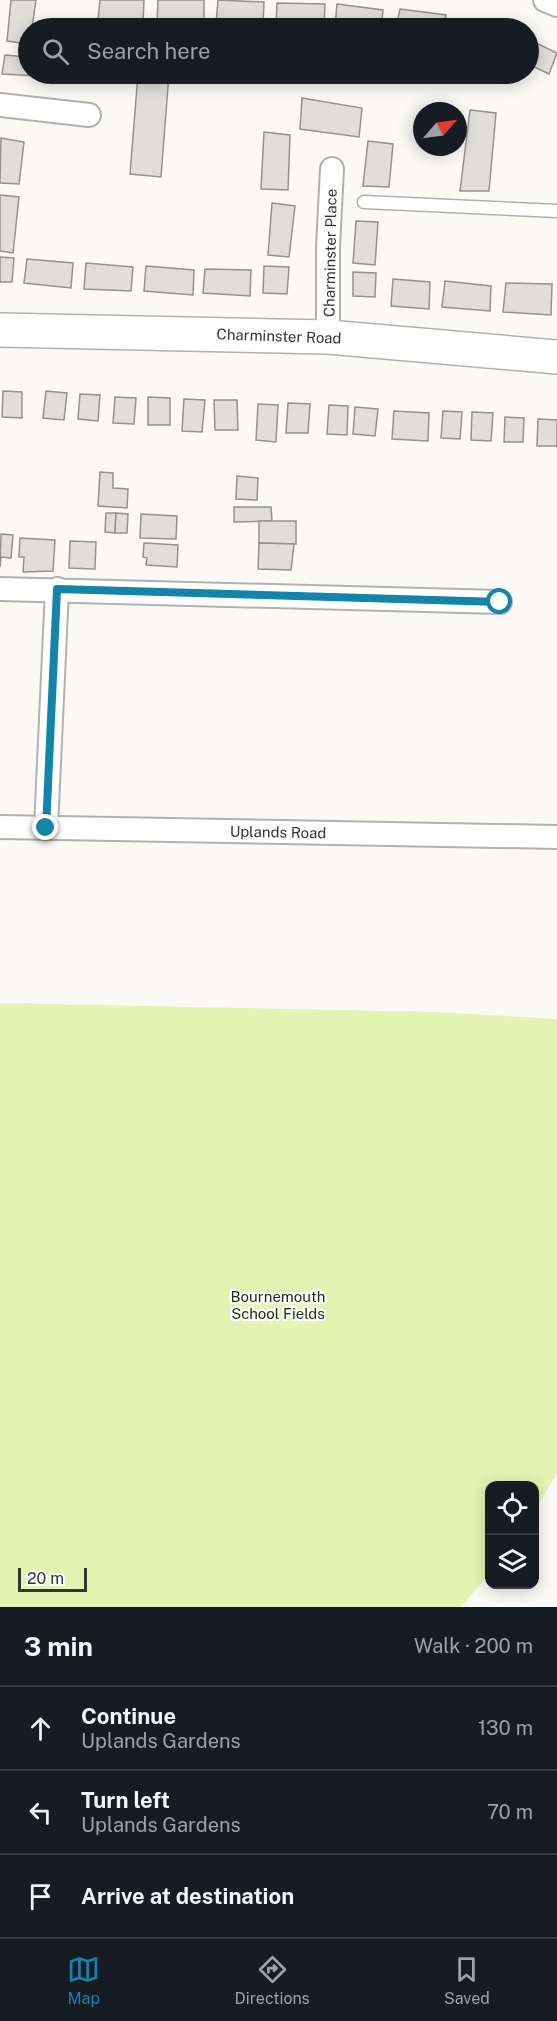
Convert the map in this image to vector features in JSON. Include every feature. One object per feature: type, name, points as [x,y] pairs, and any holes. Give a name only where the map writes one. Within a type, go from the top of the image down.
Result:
[{"type":"main road","name":"Charminster Road","points":[[0,330],[328,337],[557,357]]},
{"type":"street","points":[[545,0],[557,5]]},
{"type":"street","points":[[0,105],[89,115]]},
{"type":"street","name":"Charminster Place","points":[[328,337],[328,247],[332,169]]},
{"type":"street","points":[[0,589],[500,602]]},
{"type":"street","points":[[46,828],[57,589]]},
{"type":"street","name":"Uplands Road","points":[[0,827],[557,837]]},
{"type":"lane","points":[[364,202],[557,211]]},
{"type":"green space","name":"Bournemouth School Fields","points":[[0,1003],[434,1012],[557,1019],[557,1473],[539,1503],[539,1481],[485,1481],[485,1579],[461,1607],[0,1607]]},
{"type":"building","points":[[11,0],[36,0],[33,18],[18,18],[18,43],[7,41]]},
{"type":"building","points":[[100,0],[144,0],[143,18],[98,18]]},
{"type":"building","points":[[158,0],[204,0],[204,18],[157,18]]},
{"type":"building","points":[[218,0],[264,2],[263,18],[216,18]]},
{"type":"building","points":[[277,3],[325,4],[324,18],[276,18]]},
{"type":"building","points":[[337,4],[383,10],[382,18],[336,18]]},
{"type":"building","points":[[400,9],[446,15],[445,18],[398,18]]},
{"type":"building","points":[[539,44],[557,53],[549,74],[539,69]]},
{"type":"building","points":[[5,55],[18,56],[18,75],[2,74]]},
{"type":"building","points":[[137,84],[168,84],[161,177],[130,174]]},
{"type":"building","points":[[302,98],[362,108],[359,137],[300,129]]},
{"type":"building","points":[[470,110],[496,113],[489,191],[460,191],[464,156],[467,156]]},
{"type":"building","points":[[264,132],[290,135],[288,190],[261,189]]},
{"type":"building","points":[[1,138],[24,142],[19,184],[0,183]]},
{"type":"building","points":[[368,141],[393,144],[389,187],[363,186]]},
{"type":"building","points":[[0,195],[19,197],[13,253],[0,251]]},
{"type":"building","points":[[272,203],[295,206],[289,257],[268,255]]},
{"type":"building","points":[[356,221],[378,222],[375,265],[353,263]]},
{"type":"building","points":[[0,257],[14,258],[12,282],[0,282]]},
{"type":"building","points":[[27,259],[73,263],[71,288],[24,283]]},
{"type":"building","points":[[86,263],[133,267],[131,291],[84,289]]},
{"type":"building","points":[[146,266],[194,270],[193,295],[144,291]]},
{"type":"building","points":[[264,266],[289,267],[287,294],[263,293]]},
{"type":"building","points":[[205,269],[251,270],[250,296],[203,293]]},
{"type":"building","points":[[353,272],[376,273],[375,297],[353,296]]},
{"type":"building","points":[[393,279],[430,282],[429,309],[391,306]]},
{"type":"building","points":[[445,281],[491,286],[490,311],[442,307]]},
{"type":"building","points":[[506,283],[552,284],[551,315],[503,312]]},
{"type":"building","points":[[3,391],[22,392],[22,418],[2,417]]},
{"type":"building","points":[[46,391],[67,393],[64,420],[43,418]]},
{"type":"building","points":[[80,394],[100,395],[98,421],[78,419]]},
{"type":"building","points":[[115,397],[136,398],[134,424],[113,423]]},
{"type":"building","points":[[148,397],[170,398],[170,425],[148,425]]},
{"type":"building","points":[[184,399],[205,400],[202,432],[182,431]]},
{"type":"building","points":[[214,400],[237,400],[238,430],[215,430]]},
{"type":"building","points":[[288,403],[310,404],[308,433],[286,433]]},
{"type":"building","points":[[258,404],[278,405],[276,442],[256,440]]},
{"type":"building","points":[[329,405],[348,406],[347,435],[327,434]]},
{"type":"building","points":[[355,407],[378,409],[375,436],[353,434]]},
{"type":"building","points":[[394,411],[429,413],[428,441],[392,439]]},
{"type":"building","points":[[443,411],[462,412],[460,439],[441,438]]},
{"type":"building","points":[[472,412],[493,413],[491,441],[471,440]]},
{"type":"building","points":[[505,417],[524,418],[523,442],[504,442]]},
{"type":"building","points":[[538,419],[557,420],[557,446],[537,446]]},
{"type":"building","points":[[100,472],[113,473],[113,488],[128,489],[127,508],[98,506]]},
{"type":"building","points":[[237,476],[258,478],[257,500],[236,499]]},
{"type":"building","points":[[234,507],[271,507],[272,521],[234,522]]},
{"type":"building","points":[[106,513],[116,513],[115,533],[105,532]]},
{"type":"building","points":[[116,513],[128,514],[127,533],[115,533]]},
{"type":"building","points":[[141,514],[177,516],[176,539],[140,538]]},
{"type":"building","points":[[259,521],[296,521],[296,544],[259,543]]},
{"type":"building","points":[[1,534],[13,535],[11,558],[1,557],[0,567]]},
{"type":"building","points":[[20,538],[55,540],[53,571],[23,572],[24,557],[19,557]]},
{"type":"building","points":[[70,541],[96,542],[95,569],[69,568]]},
{"type":"building","points":[[144,543],[178,545],[177,567],[146,565],[147,558],[143,557]]},
{"type":"building","points":[[259,543],[294,544],[291,570],[258,569]]},
{"type":"route","points":[[46,828],[57,589],[500,602]]}]
